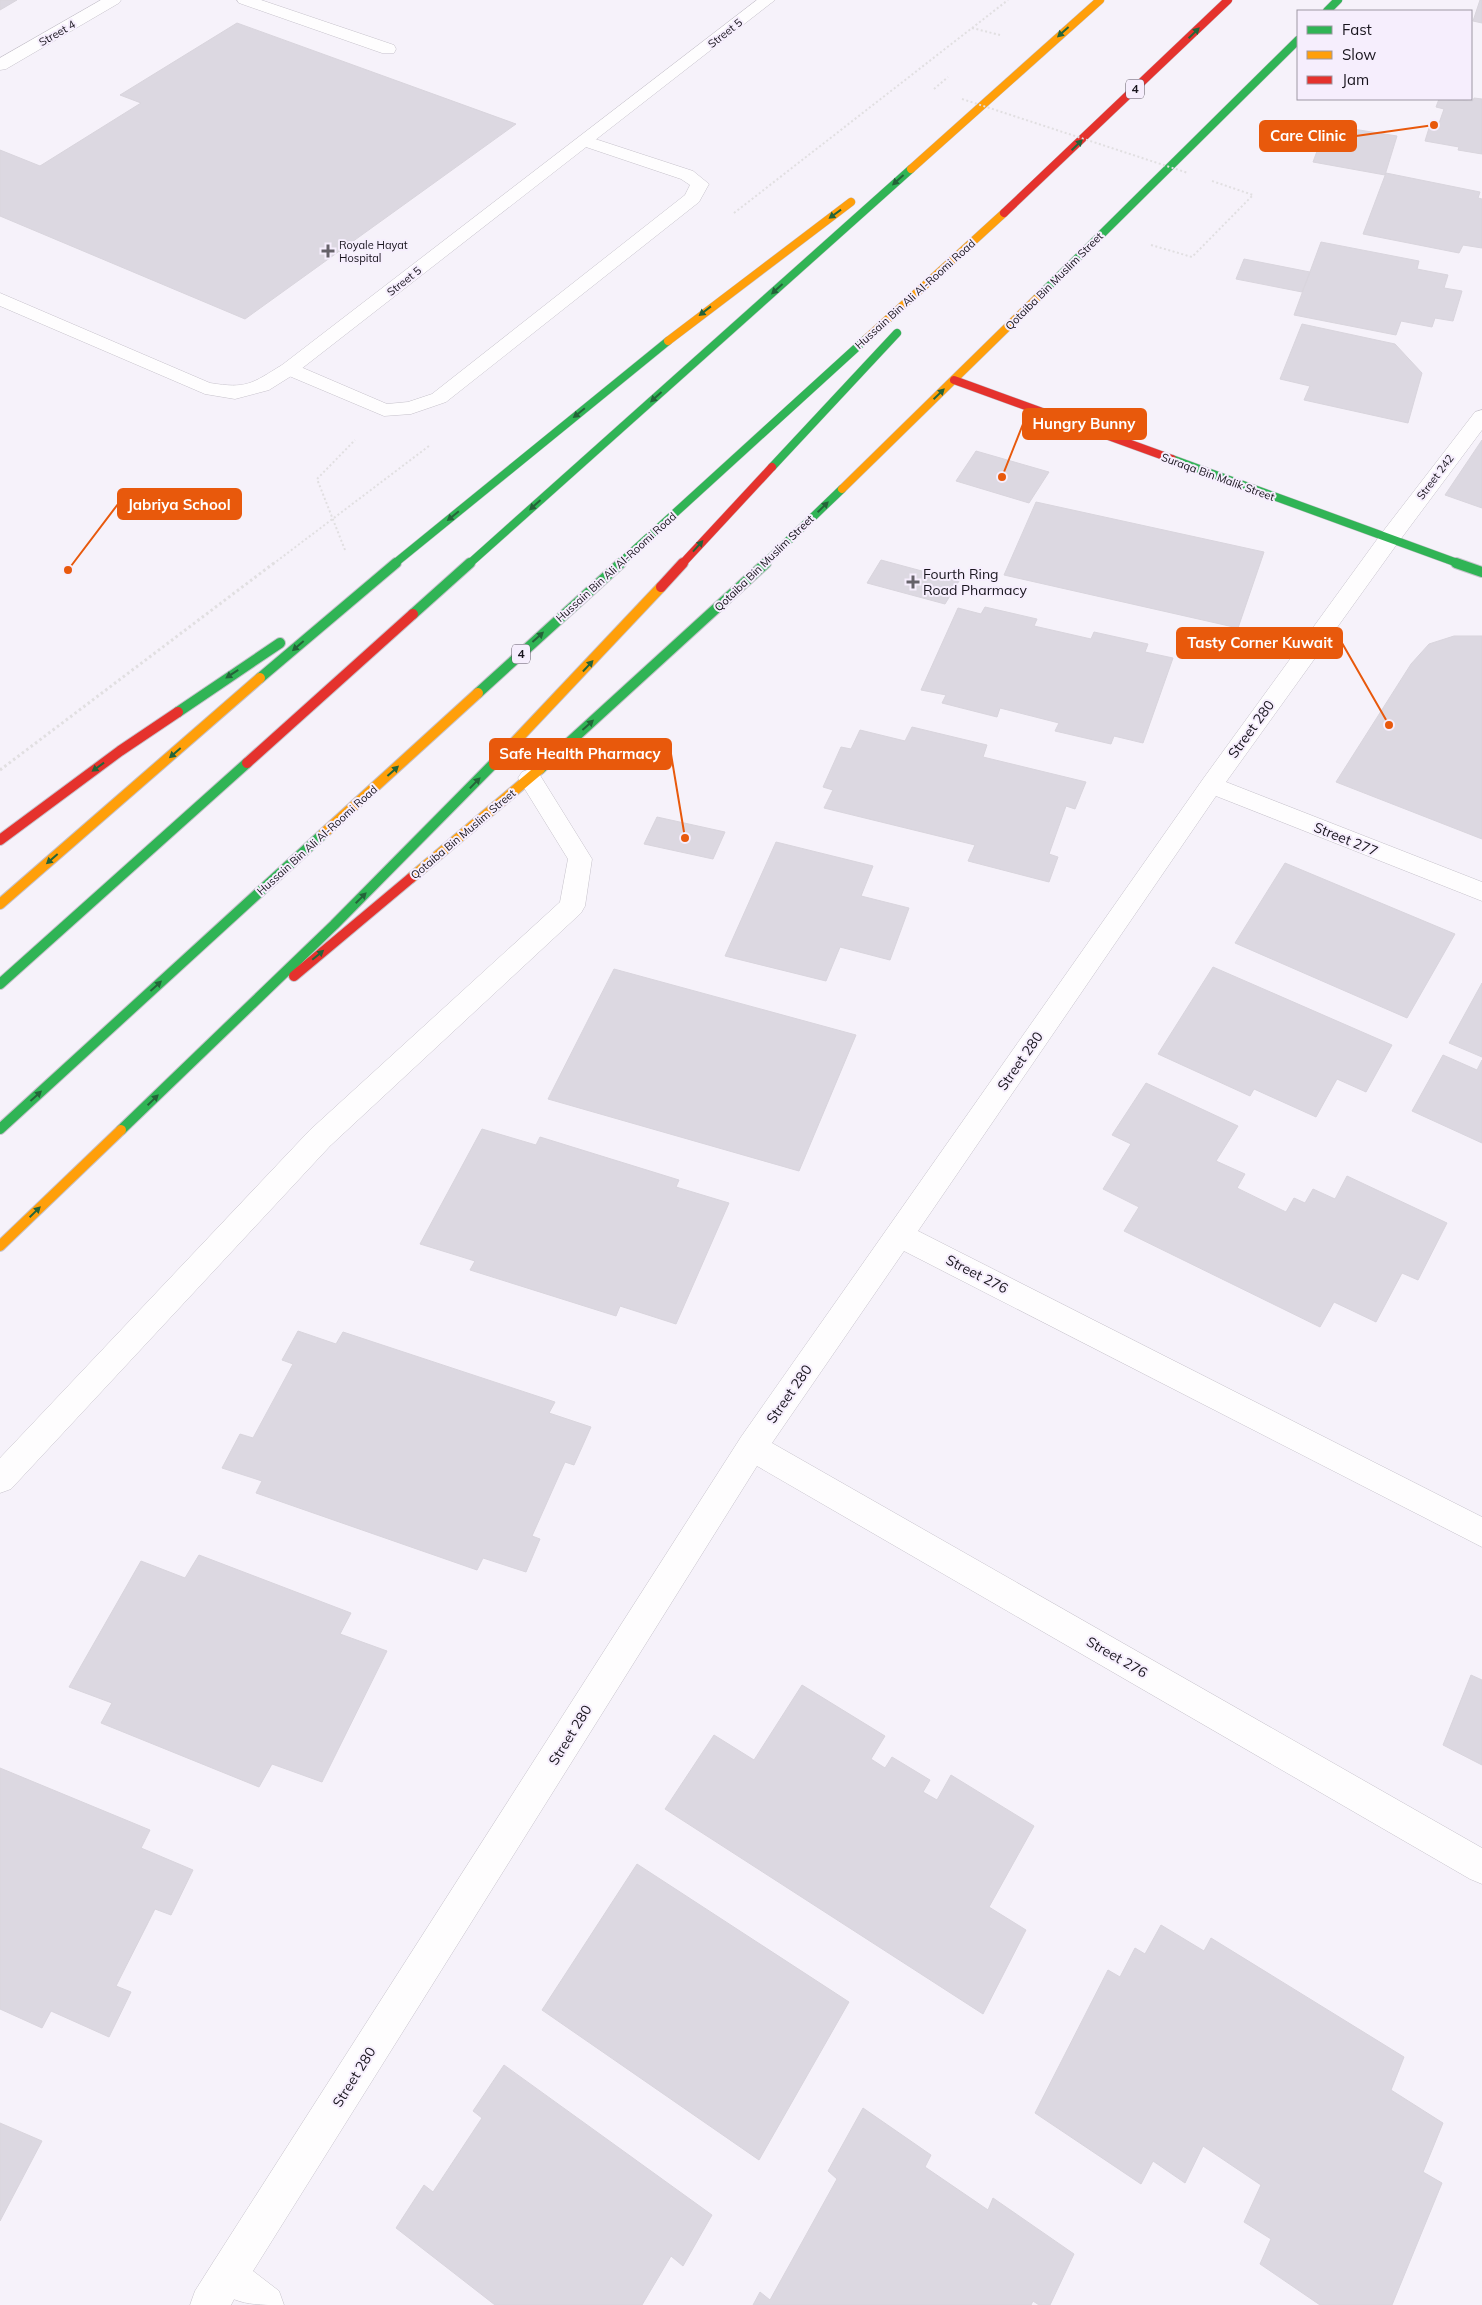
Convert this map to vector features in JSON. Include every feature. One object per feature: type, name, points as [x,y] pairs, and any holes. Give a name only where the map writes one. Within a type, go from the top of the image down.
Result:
[{"type":"main road","points":[[0,984],[1100,0]]},
{"type":"main road","name":"Hussain Bin Ali Al-Roomi Road","points":[[0,1129],[1041,179],[1228,0]]},
{"type":"main road","points":[[1328,10],[1338,0]]},
{"type":"main road","name":"Qotaiba Bin Muslim Street","points":[[200,1054],[530,778],[732,595],[954,380],[1297,41]]},
{"type":"main road","points":[[877,183],[974,113]]},
{"type":"main road","points":[[933,294],[1041,179]]},
{"type":"main road","points":[[0,904],[361,591],[678,333],[781,253],[861,195]]},
{"type":"main road","points":[[0,1246],[336,924],[550,706],[906,323]]},
{"type":"main road","name":"Suraqa Bin Malik Street","points":[[954,380],[1482,572]]},
{"type":"main road","points":[[0,840],[120,751],[212,688],[361,591]]},
{"type":"street","name":"Street 4","points":[[0,66],[113,0]]},
{"type":"street","points":[[245,0],[388,49]]},
{"type":"street","name":"Street 5","points":[[0,299],[205,388],[235,393],[262,386],[289,369],[767,0]]},
{"type":"street","points":[[289,369],[384,410],[411,408],[439,398],[693,198],[700,184],[687,175],[586,141]]},
{"type":"street","name":"Street 242","points":[[1388,539],[1482,416]]},
{"type":"street","name":"Street 280","points":[[219,2290],[752,1447],[1211,785],[1388,539]]},
{"type":"street","points":[[0,1479],[320,1138],[572,906],[580,859],[530,778]]},
{"type":"street","name":"Street 277","points":[[1211,785],[1482,892]]},
{"type":"street","name":"Street 276","points":[[900,1235],[1482,1533]]},
{"type":"street","name":"Street 276","points":[[752,1447],[1482,1867]]},
{"type":"street","points":[[219,2290],[265,2305]]},
{"type":"path","points":[[907,80],[1008,0]]},
{"type":"path","points":[[962,99],[1197,176]]},
{"type":"path","points":[[1192,257],[1253,195],[1206,179]]},
{"type":"path","points":[[361,591],[317,479],[384,410]]},
{"type":"building","points":[[0,0],[17,0],[0,10]]},
{"type":"building","points":[[1480,0],[1482,0],[1482,23],[1473,21]]},
{"type":"building","points":[[237,23],[516,124],[245,319],[0,216],[0,150],[40,166],[141,103],[120,95]]},
{"type":"building","points":[[1474,98],[1482,99],[1482,154],[1458,150],[1459,147],[1425,141],[1429,128],[1437,129],[1444,109],[1436,107],[1439,100],[1473,101]]},
{"type":"building","points":[[1353,129],[1397,136],[1385,175],[1313,162],[1320,143],[1347,148]]},
{"type":"building","points":[[1386,173],[1480,192],[1478,198],[1482,199],[1482,248],[1463,245],[1459,253],[1363,234]]},
{"type":"building","points":[[1321,242],[1419,261],[1417,269],[1448,275],[1444,288],[1462,291],[1453,321],[1435,318],[1432,327],[1401,321],[1396,335],[1294,315]]},
{"type":"building","points":[[1244,259],[1310,272],[1302,292],[1236,279]]},
{"type":"building","points":[[1302,324],[1395,344],[1422,373],[1408,423],[1304,400],[1310,386],[1280,379]]},
{"type":"building","points":[[1482,440],[1482,508],[1445,495]]},
{"type":"building","points":[[976,451],[1049,472],[1029,503],[956,481]]},
{"type":"building","points":[[1036,502],[1264,552],[1238,628],[1004,575]]},
{"type":"building","name":"Fourth Ring Road Pharmacy","points":[[881,560],[959,581],[945,604],[867,583]]},
{"type":"building","points":[[985,607],[1037,619],[1034,626],[1091,639],[1094,632],[1148,644],[1145,652],[1173,658],[1143,743],[1114,736],[1111,744],[1055,731],[1059,723],[1000,708],[997,717],[942,703],[946,695],[921,690],[958,608],[981,614]]},
{"type":"building","points":[[1454,636],[1482,636],[1482,839],[1336,782],[1411,664],[1429,644]]},
{"type":"building","points":[[912,727],[987,745],[983,757],[1086,782],[1075,809],[1066,806],[1049,854],[1058,857],[1049,882],[968,861],[975,845],[824,808],[833,790],[823,787],[841,747],[851,749],[860,730],[905,741]]},
{"type":"building","points":[[657,817],[725,832],[713,859],[644,844]]},
{"type":"building","points":[[776,842],[873,866],[861,896],[909,908],[890,960],[840,947],[826,981],[725,956]]},
{"type":"building","points":[[1285,863],[1455,934],[1407,1018],[1235,943]]},
{"type":"building","points":[[1213,967],[1392,1045],[1366,1092],[1337,1079],[1316,1117],[1254,1089],[1250,1096],[1158,1054]]},
{"type":"building","points":[[614,969],[856,1035],[799,1171],[548,1099]]},
{"type":"building","points":[[1482,983],[1482,1057],[1449,1043]]},
{"type":"building","points":[[1443,1055],[1477,1070],[1482,1060],[1482,1143],[1412,1111]]},
{"type":"building","points":[[1146,1083],[1238,1126],[1216,1161],[1245,1174],[1237,1188],[1286,1212],[1294,1198],[1305,1203],[1313,1189],[1335,1199],[1347,1176],[1447,1223],[1418,1280],[1402,1273],[1376,1322],[1334,1302],[1320,1327],[1124,1231],[1139,1207],[1103,1189],[1131,1144],[1112,1135]]},
{"type":"building","points":[[482,1129],[536,1145],[540,1137],[679,1180],[676,1187],[729,1203],[676,1324],[620,1306],[616,1316],[470,1270],[475,1261],[420,1244]]},
{"type":"building","points":[[298,1331],[336,1344],[343,1332],[555,1402],[549,1413],[591,1427],[574,1465],[565,1462],[532,1536],[540,1539],[526,1572],[483,1558],[477,1570],[256,1493],[262,1481],[222,1468],[240,1434],[253,1438],[293,1364],[282,1360]]},
{"type":"building","points":[[199,1555],[351,1613],[340,1634],[387,1651],[322,1782],[272,1764],[259,1787],[101,1723],[112,1703],[69,1687],[141,1561],[185,1578]]},
{"type":"building","points":[[1471,1675],[1482,1680],[1482,1765],[1443,1745]]},
{"type":"building","points":[[802,1685],[885,1736],[871,1759],[885,1768],[892,1757],[930,1780],[923,1792],[937,1800],[951,1775],[1034,1826],[989,1907],[1026,1930],[983,2014],[665,1809],[714,1735],[754,1760]]},
{"type":"building","points":[[0,1768],[150,1830],[141,1848],[193,1870],[171,1915],[155,1909],[116,1986],[131,1992],[109,2037],[51,2011],[42,2028],[0,2009]]},
{"type":"building","points":[[637,1864],[849,2002],[759,2160],[542,2010]]},
{"type":"building","points":[[1161,1925],[1204,1951],[1211,1938],[1404,2057],[1391,2090],[1443,2123],[1423,2172],[1442,2183],[1392,2305],[1320,2305],[1260,2264],[1271,2239],[1244,2222],[1261,2185],[1203,2146],[1185,2183],[1153,2161],[1141,2184],[1035,2113],[1108,1970],[1120,1977],[1135,1948],[1145,1954]]},
{"type":"building","points":[[504,2065],[712,2215],[683,2266],[671,2256],[642,2305],[495,2305],[396,2228],[424,2185],[433,2192],[482,2118],[473,2111]]},
{"type":"building","points":[[863,2108],[931,2155],[925,2167],[988,2210],[993,2198],[1074,2254],[1050,2305],[1039,2305],[1033,2301],[1031,2305],[753,2305],[760,2292],[770,2300],[837,2179],[828,2171]]},
{"type":"building","points":[[0,2123],[42,2141],[0,2221]]},
{"type":"traffic: fast","points":[[1328,10],[1338,0]]},
{"type":"traffic: fast","points":[[1037,298],[1297,41]]},
{"type":"traffic: fast","points":[[413,614],[911,169]]},
{"type":"traffic: fast","points":[[772,467],[897,333]]},
{"type":"traffic: fast","points":[[478,693],[866,339]]},
{"type":"traffic: fast","points":[[260,678],[361,591],[668,341]]},
{"type":"traffic: fast","points":[[1172,459],[1482,572]]},
{"type":"traffic: fast","points":[[540,769],[732,595],[842,489]]},
{"type":"traffic: fast","points":[[178,712],[280,643]]},
{"type":"traffic: fast","points":[[121,1130],[334,925],[508,749]]},
{"type":"traffic: fast","points":[[0,984],[247,763]]},
{"type":"traffic: fast","points":[[0,1129],[323,834]]},
{"type":"traffic: slow","points":[[911,169],[1100,0]]},
{"type":"traffic: slow","points":[[668,341],[851,202]]},
{"type":"traffic: slow","points":[[866,339],[1004,213]]},
{"type":"traffic: slow","points":[[842,489],[1037,298]]},
{"type":"traffic: slow","points":[[508,749],[661,587]]},
{"type":"traffic: slow","points":[[0,904],[260,678]]},
{"type":"traffic: slow","points":[[323,834],[478,693]]},
{"type":"traffic: slow","points":[[411,878],[540,769]]},
{"type":"traffic: slow","points":[[0,1246],[121,1130]]},
{"type":"traffic: jam","points":[[1004,213],[1228,0]]},
{"type":"traffic: jam","points":[[954,380],[1172,459]]},
{"type":"traffic: jam","points":[[661,587],[772,467]]},
{"type":"traffic: jam","points":[[247,763],[413,614]]},
{"type":"traffic: jam","points":[[0,840],[120,751],[178,712]]},
{"type":"traffic: jam","points":[[294,976],[411,878]]},
{"type":"place","name":"Care Clinic","points":[[1434,125]]},
{"type":"place","name":"Royale Hayat Hospital","points":[[328,251]]},
{"type":"place","name":"Hungry Bunny","points":[[1002,477]]},
{"type":"place","name":"Jabriya School","points":[[68,570]]},
{"type":"place","name":"Fourth Ring Road Pharmacy","points":[[913,582]]},
{"type":"place","name":"Tasty Corner Kuwait","points":[[1389,725]]},
{"type":"place","name":"Safe Health Pharmacy","points":[[685,838]]}]
